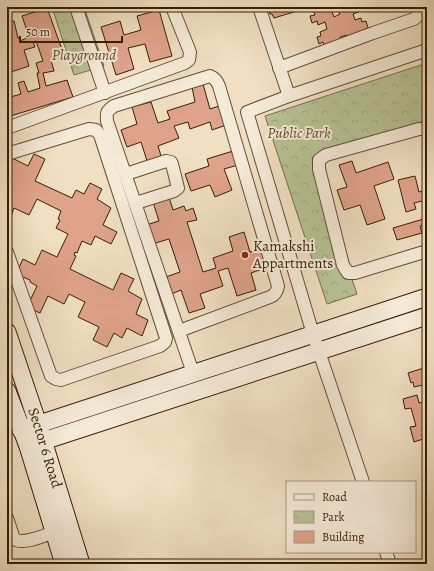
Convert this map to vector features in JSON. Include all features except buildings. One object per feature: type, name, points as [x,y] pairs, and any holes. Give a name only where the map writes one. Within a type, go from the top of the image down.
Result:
[{"type":"street","points":[[76,7],[105,93]]},
{"type":"street","points":[[7,128],[185,63],[189,60],[190,52],[172,7]]},
{"type":"street","points":[[258,7],[289,96]]},
{"type":"street","points":[[279,68],[414,19],[418,16],[420,10],[419,7]]},
{"type":"street","points":[[363,481],[313,334],[247,112],[289,96],[427,50]]},
{"type":"street","points":[[179,332],[270,297],[278,291],[278,286],[219,86],[216,80],[210,76],[114,106],[108,110],[106,115],[107,121],[136,203],[179,332],[193,373]]},
{"type":"street","points":[[7,154],[89,129],[96,130],[100,135],[166,338],[165,342],[160,346],[62,380],[56,379],[51,376],[7,252]]},
{"type":"street","points":[[427,130],[419,129],[326,155],[319,160],[319,169],[343,265],[348,273],[355,273],[427,251]]},
{"type":"street","points":[[126,174],[166,161],[171,162],[172,164],[178,188],[174,191],[136,203]]},
{"type":"street","points":[[21,430],[427,297]]},
{"type":"street","points":[[36,444],[427,316]]},
{"type":"street","name":"Sector 6 Road","points":[[7,332],[38,424],[36,444],[54,532],[64,564]]},
{"type":"street","name":"Sector 6 Road","points":[[7,391],[21,430],[36,444],[81,564]]},
{"type":"street","points":[[7,518],[16,541],[25,541],[54,532]]},
{"type":"street","points":[[386,553],[390,564]]},
{"type":"green space","name":"Playground","points":[[52,7],[84,7],[104,66],[74,75]]},
{"type":"green space","name":"Public Park","points":[[427,63],[427,120],[312,158],[357,294],[327,304],[265,116]]},
{"type":"place","name":"Kamakshi Appartments","points":[[245,255]]}]
